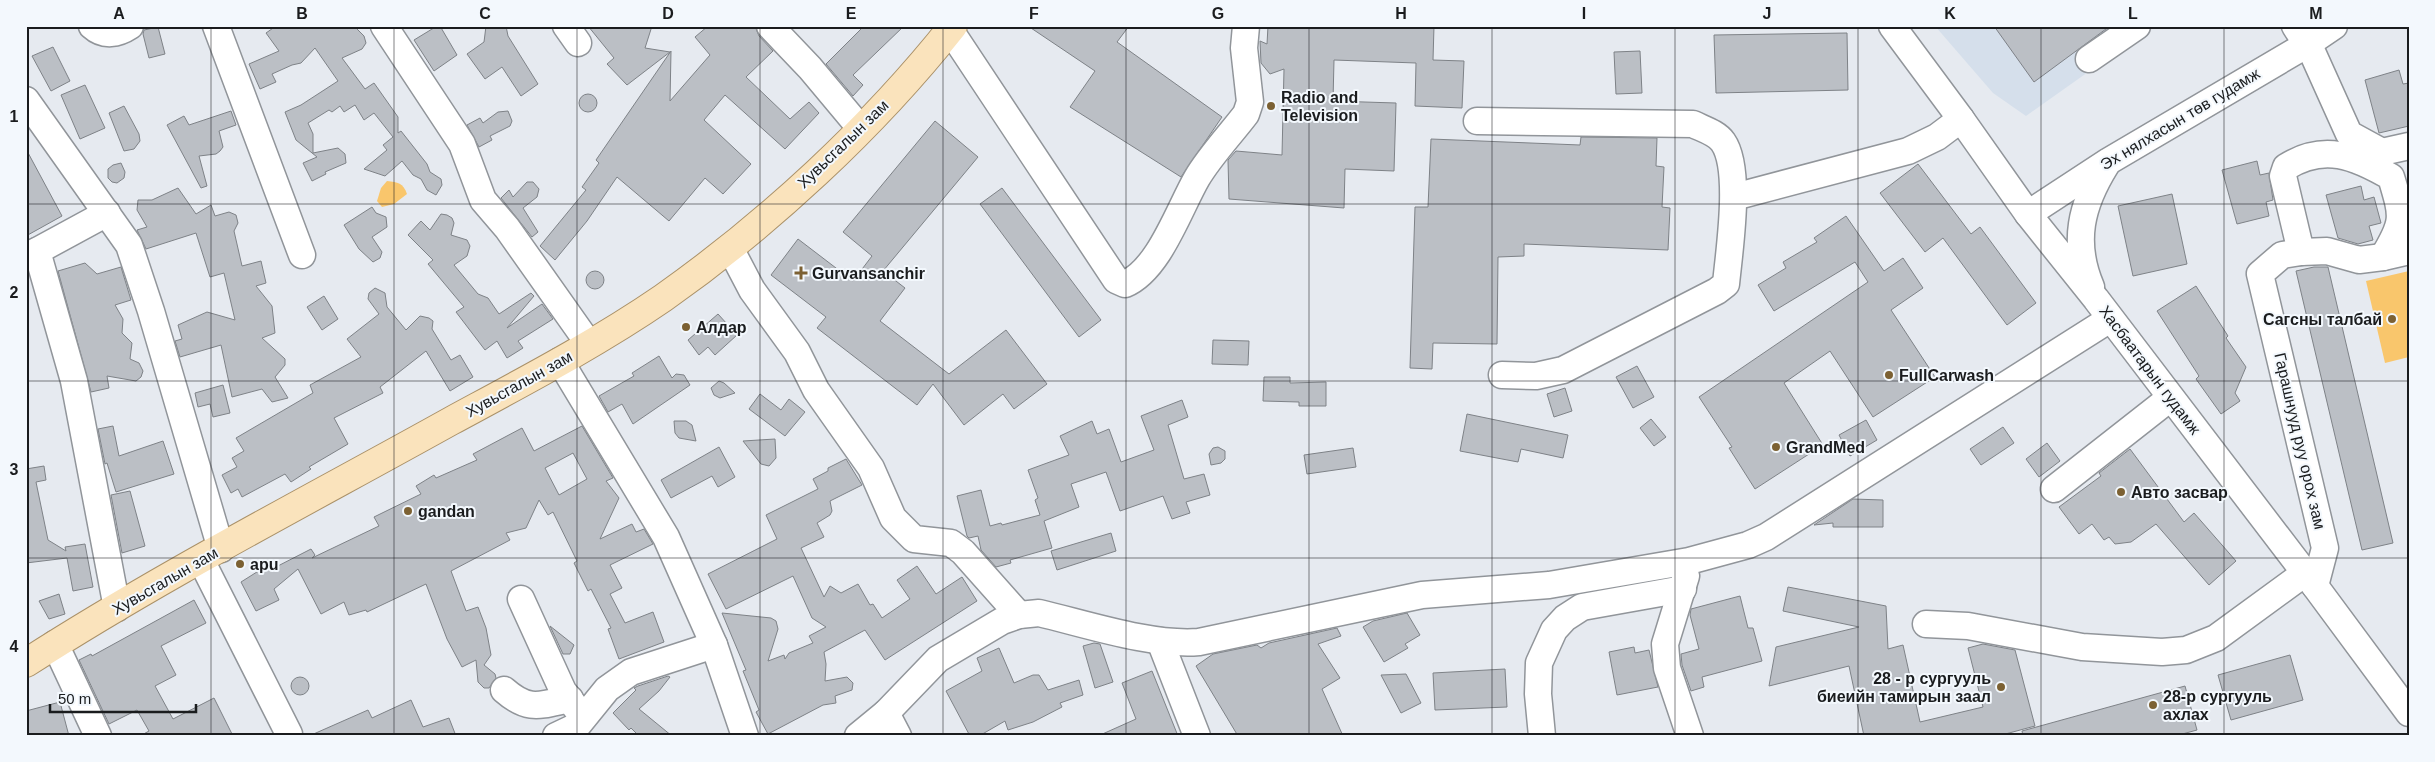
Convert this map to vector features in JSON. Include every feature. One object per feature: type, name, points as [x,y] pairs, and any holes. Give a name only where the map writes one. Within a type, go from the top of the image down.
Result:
[{"type":"main road","name":"Хувьсгалын зам","points":[[26,663],[55,644],[211,554],[560,361],[661,299],[730,248],[861,129],[951,28]]},
{"type":"street","points":[[92,26],[106,34],[120,32],[130,26]]},
{"type":"street","points":[[216,26],[302,255]]},
{"type":"street","points":[[384,26],[462,144],[483,200],[507,228],[589,344]]},
{"type":"street","points":[[770,26],[810,68],[861,129]]},
{"type":"street","points":[[951,28],[1116,280],[1125,284],[1138,279],[1170,234],[1197,177],[1246,114],[1250,102],[1244,48],[1246,26]]},
{"type":"street","name":"Хасбаатарын гудамж","points":[[1892,26],[2028,214],[2310,579],[2409,713]]},
{"type":"street","points":[[2089,59],[2137,26]]},
{"type":"street","name":"Эх нялхасын төв гудамж","points":[[2028,214],[2300,35],[2334,26]]},
{"type":"street","points":[[2300,35],[2313,54],[2349,134],[2382,152],[2409,146]]},
{"type":"street","points":[[26,100],[129,245],[142,282],[211,554],[290,734]]},
{"type":"street","points":[[1734,197],[1908,151],[1937,137],[1961,119]]},
{"type":"street","points":[[1477,121],[1693,124],[1723,142],[1728,157],[1734,197],[1726,284],[1717,292],[1563,370],[1536,376],[1502,375]]},
{"type":"street","points":[[2301,252],[2283,176],[2286,167],[2294,162],[2328,153],[2350,156],[2391,177],[2399,204],[2401,223],[2383,257]]},
{"type":"street","points":[[858,736],[886,713],[938,659],[1002,621],[1019,615],[1039,613],[1180,644],[1199,642],[1422,595],[1549,586],[1689,561],[1748,545],[1766,537],[2103,309],[2085,273],[2081,245],[2082,216],[2091,189],[2109,161]]},
{"type":"street","points":[[107,213],[32,254],[74,381],[117,608]]},
{"type":"street","points":[[730,248],[752,290],[797,352],[816,390],[871,468],[893,518],[914,539],[951,543],[963,552],[1019,615]]},
{"type":"street","name":"Гарашнууд руу орох зам","points":[[2310,579],[2325,548],[2260,274],[2282,255],[2301,252],[2327,251],[2359,260],[2409,251]]},
{"type":"street","points":[[560,361],[666,537],[714,645],[745,736]]},
{"type":"street","points":[[2054,489],[2170,398]]},
{"type":"street","points":[[1689,561],[1683,589],[1665,644],[1667,668],[1690,736]]},
{"type":"street","points":[[1926,624],[1968,626],[2082,647],[2162,652],[2186,650],[2216,638],[2310,579]]},
{"type":"street","points":[[1542,736],[1538,694],[1539,663],[1554,630],[1565,618],[1582,607],[1683,589]]},
{"type":"street","points":[[521,599],[563,691],[576,708],[577,726],[556,736]]},
{"type":"street","points":[[1160,641],[1197,736]]},
{"type":"street","points":[[55,644],[98,736]]},
{"type":"street","points":[[504,690],[517,702],[534,706],[576,708],[631,672],[714,645]]},
{"type":"street","points":[[886,713],[898,736]]},
{"type":"shaded area","points":[[1935,26],[2153,26],[2026,116],[1993,93]]},
{"type":"shaded area","points":[[387,181],[400,184],[404,187],[407,194],[394,204],[382,207],[377,201],[381,188]]},
{"type":"shaded area","name":"Сагсны талбай","points":[[2409,271],[2409,357],[2385,363],[2366,281]]},
{"type":"building","points":[[276,26],[354,26],[364,36],[366,43],[362,49],[342,58],[365,89],[374,83],[398,117],[398,133],[401,131],[427,164],[430,172],[441,179],[442,185],[436,195],[427,190],[421,179],[413,175],[402,161],[385,176],[364,169],[387,150],[383,145],[393,137],[374,113],[364,120],[355,105],[344,112],[340,106],[332,112],[329,110],[308,123],[313,134],[313,153],[338,148],[345,154],[346,163],[325,172],[326,174],[312,181],[303,163],[317,157],[296,140],[285,112],[301,105],[338,81],[315,48],[301,63],[272,74],[276,82],[260,89],[249,64],[279,51],[266,33]]},
{"type":"building","points":[[440,26],[457,55],[434,71],[414,40]]},
{"type":"building","points":[[486,26],[506,26],[508,36],[538,84],[521,96],[502,67],[485,79],[467,54],[484,42]]},
{"type":"building","points":[[588,26],[652,26],[645,48],[670,52],[627,85],[607,64],[614,58]]},
{"type":"building","points":[[708,26],[755,26],[759,36],[773,51],[746,77],[790,119],[809,102],[819,113],[785,149],[725,95],[704,120],[751,164],[723,194],[705,178],[669,221],[617,177],[587,221],[555,260],[540,246],[586,190],[582,187],[599,163],[596,160],[671,51],[670,101],[710,55],[695,37]]},
{"type":"building","points":[[864,26],[904,26],[853,75],[863,85],[853,96],[826,64]]},
{"type":"building","points":[[1028,26],[1129,26],[1117,42],[1222,117],[1181,177],[1070,107],[1095,71]]},
{"type":"building","points":[[1268,26],[1434,26],[1433,60],[1464,61],[1462,108],[1415,106],[1416,63],[1334,60],[1333,101],[1396,103],[1394,171],[1345,169],[1344,208],[1229,199],[1228,160],[1236,151],[1282,155],[1284,69],[1270,74],[1261,63],[1260,41],[1267,44]]},
{"type":"building","points":[[1994,26],[2110,26],[2034,82]]},
{"type":"building","points":[[158,27],[165,54],[149,58],[143,34],[144,30]]},
{"type":"building","points":[[1847,33],[1848,90],[1716,93],[1714,35]]},
{"type":"building","points":[[53,47],[70,81],[51,91],[32,56]]},
{"type":"building","points":[[1640,51],[1642,93],[1616,94],[1614,52]]},
{"type":"building","points":[[2399,70],[2403,84],[2409,83],[2409,126],[2379,133],[2365,80]]},
{"type":"building","points":[[85,85],[105,128],[80,139],[61,95]]},
{"type":"building","points":[[588,94],[594,97],[597,103],[594,109],[588,112],[582,109],[579,103],[582,97]]},
{"type":"building","points":[[124,106],[139,134],[140,141],[134,149],[124,151],[109,113]]},
{"type":"building","points":[[231,111],[236,125],[219,131],[223,147],[216,154],[199,156],[207,186],[201,188],[167,125],[184,116],[189,125]]},
{"type":"building","points":[[508,111],[512,121],[510,126],[490,136],[492,140],[479,147],[467,125],[480,118],[483,123],[498,112]]},
{"type":"building","points":[[935,121],[978,157],[883,271],[905,288],[880,321],[949,374],[1006,330],[1047,384],[1014,409],[1003,394],[964,425],[933,384],[917,405],[817,328],[826,317],[771,275],[798,239],[853,281],[872,256],[843,232]]},
{"type":"building","points":[[1581,137],[1657,138],[1656,166],[1664,167],[1662,207],[1670,208],[1668,250],[1524,244],[1524,256],[1498,257],[1497,344],[1433,343],[1432,369],[1410,368],[1415,207],[1428,207],[1431,139],[1580,145]]},
{"type":"building","points":[[26,149],[62,216],[26,236]]},
{"type":"building","points":[[2257,161],[2260,175],[2269,173],[2273,200],[2266,202],[2269,216],[2237,224],[2222,170]]},
{"type":"building","points":[[121,163],[125,172],[124,178],[117,183],[112,182],[108,178],[108,169],[113,165]]},
{"type":"building","points":[[1918,164],[1971,234],[1980,227],[2036,303],[2007,325],[1943,238],[1925,252],[1880,193]]},
{"type":"building","points":[[527,182],[533,182],[539,189],[537,197],[523,208],[538,232],[532,237],[501,198],[509,190],[513,197]]},
{"type":"building","points":[[2361,186],[2364,200],[2374,197],[2381,223],[2369,226],[2373,240],[2358,244],[2338,238],[2326,195]]},
{"type":"building","points":[[178,188],[196,214],[211,205],[215,216],[229,212],[236,215],[238,223],[234,231],[242,266],[261,261],[266,283],[256,286],[272,306],[275,333],[262,338],[285,359],[285,365],[275,377],[288,398],[272,402],[262,389],[232,397],[221,345],[180,357],[175,341],[182,339],[178,325],[207,312],[235,320],[224,273],[210,277],[196,233],[146,249],[137,230],[147,227],[137,210],[138,200],[152,200]]},
{"type":"building","points":[[1002,188],[1101,320],[1079,337],[980,204]]},
{"type":"building","points":[[2172,194],[2187,264],[2133,276],[2118,206]]},
{"type":"building","points":[[372,207],[376,213],[386,217],[387,227],[372,237],[382,252],[380,258],[373,262],[359,249],[344,225]]},
{"type":"building","points":[[441,214],[452,218],[454,223],[451,235],[467,240],[470,246],[467,256],[454,265],[478,294],[488,298],[499,314],[531,293],[534,296],[507,328],[542,304],[553,319],[518,341],[523,348],[507,358],[497,341],[485,350],[456,312],[464,307],[428,264],[433,260],[408,235],[421,221],[430,230]]},
{"type":"building","points":[[1846,216],[1884,271],[1903,258],[1923,288],[1891,310],[1935,377],[1873,417],[1830,351],[1784,383],[1823,445],[1755,489],[1729,448],[1732,447],[1699,397],[1868,282],[1855,262],[1774,311],[1758,285],[1786,268],[1783,262],[1817,242],[1814,238]]},
{"type":"building","points":[[85,263],[97,274],[121,267],[131,300],[115,305],[123,319],[122,333],[132,343],[130,359],[139,363],[143,371],[141,377],[136,381],[107,376],[109,388],[91,392],[58,271]]},
{"type":"building","points":[[2314,267],[2328,267],[2393,543],[2362,550],[2296,271]]},
{"type":"building","points":[[595,271],[601,274],[604,280],[601,286],[595,289],[589,286],[586,280],[589,274]]},
{"type":"building","points":[[2196,286],[2228,336],[2226,338],[2246,367],[2235,393],[2240,401],[2221,414],[2196,379],[2199,376],[2157,311]]},
{"type":"building","points":[[375,288],[385,293],[387,307],[406,330],[420,316],[433,321],[432,329],[451,360],[460,355],[473,377],[450,391],[426,351],[380,387],[383,393],[334,418],[348,444],[309,467],[311,469],[291,482],[285,474],[242,497],[238,489],[231,493],[222,475],[237,467],[232,458],[244,451],[236,438],[313,393],[310,385],[361,357],[347,339],[379,314],[368,299],[369,293]]},
{"type":"building","points":[[324,296],[338,319],[322,330],[307,307]]},
{"type":"building","points":[[718,314],[737,335],[715,355],[708,347],[699,355],[688,340]]},
{"type":"building","points":[[1213,340],[1249,341],[1248,365],[1212,364]]},
{"type":"building","points":[[659,356],[672,378],[676,374],[684,375],[690,385],[633,424],[622,404],[608,412],[599,396],[634,376],[632,373]]},
{"type":"building","points":[[1637,366],[1654,397],[1633,408],[1616,377]]},
{"type":"building","points":[[1264,377],[1290,377],[1290,383],[1326,382],[1326,406],[1299,406],[1299,402],[1263,401]]},
{"type":"building","points":[[719,381],[735,393],[720,398],[714,395],[711,388]]},
{"type":"building","points":[[223,385],[230,413],[213,417],[210,404],[198,407],[195,393]]},
{"type":"building","points":[[1565,388],[1572,411],[1554,417],[1547,394]]},
{"type":"building","points":[[760,394],[781,410],[789,399],[805,412],[785,436],[749,409]]},
{"type":"building","points":[[1182,400],[1188,417],[1168,425],[1184,479],[1204,474],[1210,495],[1186,502],[1190,513],[1172,519],[1163,496],[1120,511],[1106,472],[1071,484],[1079,507],[1044,521],[1052,548],[1010,560],[1011,563],[996,567],[981,550],[978,536],[969,538],[967,536],[957,496],[981,490],[990,526],[1001,523],[1002,525],[1040,515],[1035,500],[1038,498],[1028,470],[1069,455],[1060,436],[1092,421],[1097,434],[1109,429],[1121,462],[1154,450],[1141,416]]},
{"type":"building","points":[[1467,414],[1568,435],[1563,458],[1521,449],[1518,462],[1460,451]]},
{"type":"building","points":[[1651,419],[1666,437],[1654,446],[1640,428]]},
{"type":"building","points":[[1866,420],[1877,440],[1850,456],[1839,435]]},
{"type":"building","points":[[674,421],[686,421],[692,425],[696,441],[679,438],[675,433]]},
{"type":"building","points":[[113,426],[119,456],[163,441],[174,474],[116,492],[107,463],[105,464],[98,429]]},
{"type":"building","points":[[582,426],[613,478],[606,481],[619,498],[600,539],[632,524],[636,532],[644,529],[653,544],[610,565],[622,588],[610,594],[625,623],[653,612],[664,642],[619,659],[608,629],[611,628],[591,589],[588,591],[574,563],[577,561],[553,512],[548,515],[539,500],[526,528],[506,533],[510,540],[451,571],[466,611],[478,607],[486,628],[491,655],[484,665],[495,674],[496,678],[489,688],[484,688],[478,682],[476,660],[462,667],[447,639],[426,584],[367,612],[366,610],[349,615],[344,602],[321,614],[298,569],[274,589],[279,600],[256,611],[241,582],[268,565],[272,569],[311,549],[315,555],[312,558],[379,526],[374,517],[421,494],[416,486],[434,475],[436,478],[477,460],[473,454],[522,428],[534,451]],"holes":[[[573,453],[587,479],[559,495],[545,468]]]},
{"type":"building","points":[[2003,427],[2014,443],[1981,465],[1970,449]]},
{"type":"building","points":[[775,439],[776,458],[769,466],[761,464],[743,441]]},
{"type":"building","points":[[2047,443],[2060,461],[2039,477],[2026,459]]},
{"type":"building","points":[[719,447],[735,477],[718,487],[712,476],[671,498],[661,480]]},
{"type":"building","points":[[1218,447],[1225,451],[1225,459],[1221,463],[1211,465],[1209,454],[1213,448]]},
{"type":"building","points":[[1353,448],[1356,467],[1307,474],[1304,455]]},
{"type":"building","name":"Авто засвар","points":[[2130,449],[2184,522],[2194,513],[2236,561],[2209,585],[2156,524],[2131,542],[2115,544],[2109,537],[2104,540],[2092,524],[2079,534],[2059,507],[2101,476],[2099,473]]},
{"type":"building","points":[[846,459],[862,485],[830,501],[832,511],[830,515],[817,523],[824,537],[801,548],[824,597],[830,586],[841,593],[858,584],[870,605],[873,604],[882,618],[910,599],[897,580],[917,566],[936,594],[962,577],[977,601],[885,660],[865,630],[824,652],[826,664],[825,681],[847,677],[853,683],[852,690],[835,696],[836,703],[823,705],[768,734],[756,712],[759,710],[743,671],[746,670],[722,613],[771,618],[776,621],[778,629],[768,661],[784,655],[785,659],[789,653],[813,643],[809,636],[826,627],[812,618],[793,576],[726,609],[708,574],[777,539],[766,515],[818,489],[813,479],[828,471],[828,468]]},
{"type":"building","points":[[44,466],[46,480],[36,482],[48,540],[66,551],[65,547],[85,544],[93,587],[73,591],[67,558],[26,563],[26,469]]},
{"type":"building","points":[[130,491],[145,546],[122,553],[111,495]]},
{"type":"building","points":[[1853,499],[1883,500],[1883,527],[1833,527],[1833,523],[1814,525]]},
{"type":"building","points":[[1111,533],[1116,551],[1057,570],[1051,551]]},
{"type":"building","points":[[1788,587],[1886,606],[1888,649],[1903,645],[1920,722],[1983,707],[1968,648],[1983,644],[2015,650],[2035,726],[1998,736],[1864,736],[1849,666],[1769,686],[1776,647],[1859,627],[1783,611]]},
{"type":"building","points":[[59,594],[65,614],[49,619],[39,601]]},
{"type":"building","points":[[1740,596],[1748,628],[1753,628],[1762,661],[1702,677],[1704,687],[1691,691],[1682,665],[1681,654],[1699,649],[1690,615],[1691,609]]},
{"type":"building","points":[[194,600],[206,623],[161,646],[176,675],[155,686],[173,719],[214,698],[233,736],[140,736],[149,731],[137,710],[109,724],[79,660],[91,654],[92,656]]},
{"type":"building","points":[[1407,613],[1420,635],[1405,644],[1408,648],[1384,662],[1363,627],[1373,621]]},
{"type":"building","points":[[550,626],[574,645],[570,654],[563,654]]},
{"type":"building","points":[[1337,628],[1341,636],[1318,644],[1340,678],[1322,689],[1343,736],[1238,736],[1196,666],[1213,654],[1257,645],[1261,648],[1269,643]]},
{"type":"building","points":[[1094,643],[1100,644],[1113,682],[1095,688],[1083,646]]},
{"type":"building","points":[[1634,647],[1635,653],[1649,650],[1658,687],[1617,695],[1609,652]]},
{"type":"building","points":[[999,648],[1014,683],[1033,675],[1039,675],[1048,690],[1079,680],[1083,695],[1060,703],[1062,707],[1033,722],[1008,730],[1005,721],[979,736],[970,736],[946,691],[982,671],[977,658]]},
{"type":"building","points":[[2290,655],[2303,700],[2231,720],[2218,675]]},
{"type":"building","points":[[1505,669],[1507,707],[1435,710],[1433,673]]},
{"type":"building","points":[[1152,671],[1178,736],[1098,736],[1136,719],[1122,683]]},
{"type":"building","points":[[1406,674],[1421,703],[1401,713],[1381,675]]},
{"type":"building","points":[[668,676],[670,677],[659,691],[639,709],[672,736],[639,736],[631,728],[629,730],[613,713],[636,690],[634,688]]},
{"type":"building","points":[[296,677],[304,677],[309,682],[307,693],[296,695],[291,690],[291,682]]},
{"type":"building","name":"28-р сургууль ахлах","points":[[2185,686],[2197,730],[2175,736],[2023,736],[2022,731]]},
{"type":"building","points":[[411,700],[423,727],[449,718],[456,736],[309,736],[368,710],[372,718]]},
{"type":"building","points":[[60,702],[69,736],[26,736],[26,711]]},
{"type":"place","name":"Radio and Television","points":[[1271,106]]},
{"type":"place","name":"Gurvansanchir","points":[[801,273]]},
{"type":"place","name":"Сагсны талбай","points":[[2392,319]]},
{"type":"place","name":"Алдар","points":[[686,327]]},
{"type":"place","name":"FullCarwash","points":[[1889,375]]},
{"type":"place","name":"GrandMed","points":[[1776,447]]},
{"type":"place","name":"Авто засвар","points":[[2121,492]]},
{"type":"place","name":"gandan","points":[[408,511]]},
{"type":"place","name":"apu","points":[[240,564]]},
{"type":"place","name":"28 - р сургууль биеийн тамирын заал","points":[[2001,687]]},
{"type":"place","name":"28-р сургууль ахлах","points":[[2153,705]]}]
